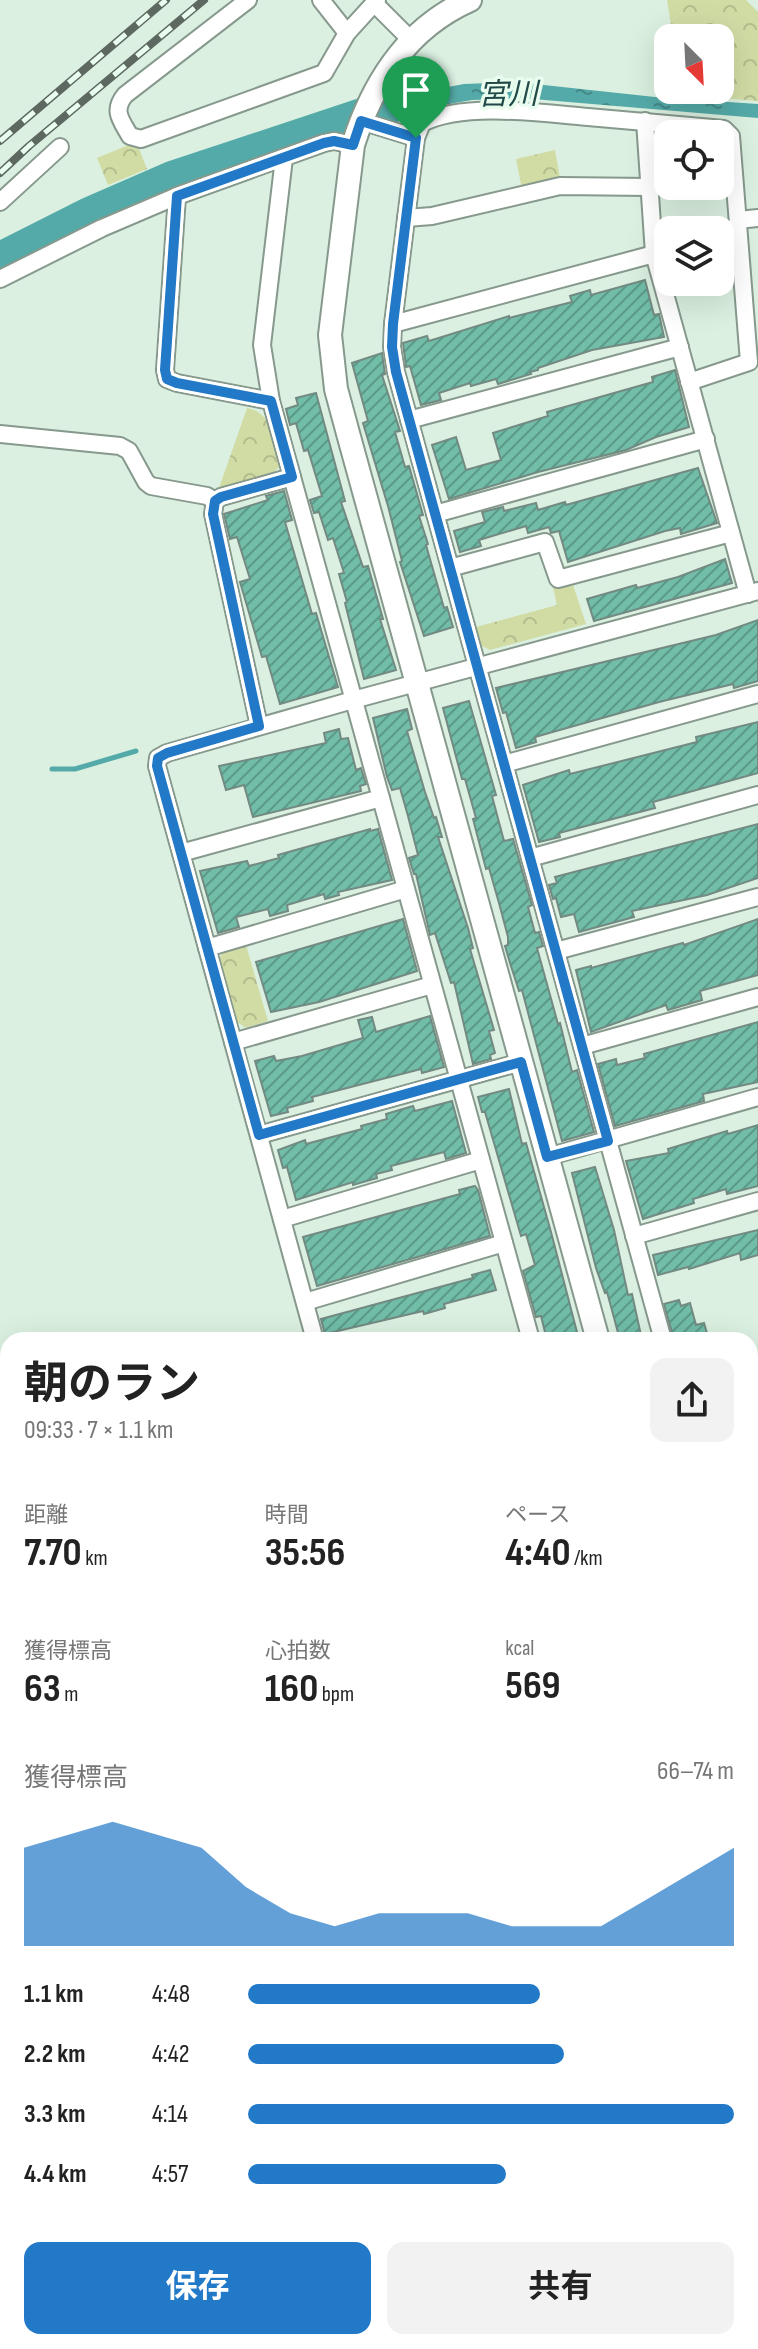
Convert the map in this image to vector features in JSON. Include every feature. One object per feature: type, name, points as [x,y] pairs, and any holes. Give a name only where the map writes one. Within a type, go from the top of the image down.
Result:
[{"type":"street","points":[[248,0],[125,95],[118,104],[118,114],[130,136],[141,139],[324,73],[347,33],[376,2],[411,40]]},
{"type":"street","points":[[321,0],[347,33]]},
{"type":"street","points":[[470,0],[430,24],[411,40],[381,77],[361,121],[353,145],[332,304],[332,363],[336,389],[596,1332]]},
{"type":"street","points":[[661,1332],[396,372],[392,347],[393,324],[416,138],[422,123],[434,117],[454,114],[515,110],[724,129],[731,136],[749,362],[689,382]]},
{"type":"street","points":[[361,121],[416,138]]},
{"type":"street","points":[[393,324],[654,254],[645,121]]},
{"type":"street","points":[[0,279],[102,228],[177,196],[324,143],[334,141],[353,145]]},
{"type":"street","points":[[0,202],[60,147]]},
{"type":"street","points":[[284,158],[262,345],[271,401],[529,1332]]},
{"type":"street","points":[[406,218],[432,216],[560,186],[649,187]]},
{"type":"street","points":[[177,196],[165,370],[167,379],[271,401]]},
{"type":"street","points":[[738,220],[758,218]]},
{"type":"street","points":[[313,1332],[157,766],[158,758],[259,726],[753,592],[731,533],[666,296]]},
{"type":"street","points":[[409,420],[680,347]]},
{"type":"street","points":[[0,434],[120,446],[129,451],[151,486],[207,496],[215,501]]},
{"type":"street","points":[[435,514],[706,439]]},
{"type":"street","points":[[259,726],[213,514],[215,501],[221,497],[292,477]]},
{"type":"street","points":[[450,568],[545,542],[558,579],[731,533]]},
{"type":"street","points":[[504,764],[758,694]]},
{"type":"street","points":[[530,858],[758,795]]},
{"type":"street","points":[[181,853],[381,798]]},
{"type":"street","points":[[207,948],[406,889]]},
{"type":"street","points":[[556,951],[758,897]]},
{"type":"street","points":[[233,1042],[432,985]]},
{"type":"street","points":[[582,1046],[758,997]]},
{"type":"street","points":[[259,1135],[521,1062]]},
{"type":"street","points":[[547,1157],[758,1097]]},
{"type":"street","points":[[282,1219],[481,1160]]},
{"type":"street","points":[[634,1236],[758,1201]]},
{"type":"street","points":[[305,1302],[504,1243]]},
{"type":"green space","points":[[667,0],[746,0],[758,12],[758,101],[734,99],[734,24],[671,24]]},
{"type":"green space","points":[[126,146],[138,146],[147,169],[108,185],[97,158]]},
{"type":"green space","points":[[555,150],[560,178],[522,189],[516,159]]},
{"type":"green space","points":[[247,408],[256,411],[268,422],[280,466],[273,473],[218,491]]},
{"type":"green space","points":[[572,582],[586,624],[490,650],[482,646],[476,627],[557,605],[553,588]]},
{"type":"green space","points":[[246,945],[268,1021],[246,1028],[237,1022],[218,960],[224,951]]},
{"type":"water","points":[[516,82],[654,97],[654,104],[758,104],[758,118],[521,98],[472,100],[385,115],[389,98],[464,84]]},
{"type":"building","points":[[645,280],[654,315],[659,314],[664,337],[592,350],[498,384],[496,379],[471,386],[470,383],[439,393],[441,400],[421,405],[410,366],[406,367],[403,343],[427,336],[429,341],[509,316],[572,302],[570,296],[590,290],[591,295]]},
{"type":"building","points":[[382,353],[385,374],[382,375],[400,431],[395,432],[405,467],[409,466],[423,515],[419,516],[426,545],[444,608],[447,607],[453,627],[424,636],[400,562],[388,506],[363,423],[368,421],[352,363]]},
{"type":"building","points":[[675,370],[689,427],[626,450],[449,499],[432,445],[456,437],[466,470],[501,460],[493,433],[548,416],[547,412],[653,382],[652,377]]},
{"type":"building","points":[[316,393],[345,501],[341,502],[363,567],[368,566],[396,670],[364,679],[339,574],[344,573],[333,538],[328,540],[319,512],[314,513],[310,500],[322,496],[308,450],[304,451],[296,423],[290,425],[286,409],[298,405],[296,398]]},
{"type":"building","points":[[698,468],[717,523],[681,534],[680,528],[665,531],[568,562],[559,531],[551,533],[549,527],[528,533],[526,526],[479,540],[481,546],[460,552],[454,531],[485,522],[482,512],[503,507],[504,511],[536,503],[538,510],[565,502],[566,505]]},
{"type":"building","points":[[284,491],[292,520],[285,522],[312,614],[316,613],[338,687],[280,704],[266,656],[262,657],[240,582],[250,579],[237,537],[230,539],[224,514],[268,500],[266,496]]},
{"type":"building","points":[[725,559],[732,583],[594,621],[587,599],[678,577]]},
{"type":"building","points":[[758,620],[758,681],[659,702],[535,737],[536,742],[516,748],[496,688],[716,635]]},
{"type":"building","points":[[469,701],[496,795],[492,796],[504,841],[513,839],[532,905],[528,907],[535,933],[539,932],[543,946],[537,948],[558,1024],[572,1072],[577,1070],[594,1132],[562,1141],[522,990],[519,991],[505,946],[508,945],[508,937],[489,868],[486,869],[473,819],[476,818],[443,708]]},
{"type":"building","points":[[407,709],[412,729],[407,731],[442,837],[438,837],[468,928],[473,948],[470,949],[494,1030],[489,1031],[495,1053],[490,1055],[491,1059],[473,1064],[454,982],[451,983],[435,933],[430,935],[416,874],[409,858],[418,855],[400,788],[392,790],[373,718]]},
{"type":"building","points":[[758,722],[758,773],[653,802],[655,808],[559,833],[560,837],[539,842],[523,785],[569,770],[570,774],[697,742],[696,737]]},
{"type":"building","points":[[339,729],[341,739],[348,738],[356,770],[361,768],[366,784],[360,786],[361,791],[253,817],[244,785],[226,790],[219,766],[326,743],[324,733]]},
{"type":"building","points":[[758,824],[758,878],[707,895],[632,911],[634,917],[579,932],[574,914],[561,917],[556,898],[553,899],[549,885],[557,883],[555,877]]},
{"type":"building","points":[[378,829],[392,880],[338,892],[339,895],[325,899],[324,894],[287,905],[288,911],[270,916],[268,909],[236,917],[239,927],[218,933],[200,871],[247,861],[249,866]]},
{"type":"building","points":[[403,919],[417,971],[319,1002],[271,1012],[256,962]]},
{"type":"building","points":[[758,919],[758,975],[700,991],[702,1000],[668,1010],[666,1005],[591,1032],[576,970],[684,945]]},
{"type":"building","points":[[430,1016],[444,1067],[422,1073],[421,1069],[312,1097],[313,1101],[271,1116],[255,1061],[274,1056],[276,1061],[302,1056],[363,1038],[358,1020],[372,1017],[376,1032]]},
{"type":"building","points":[[758,1022],[758,1082],[703,1094],[704,1101],[615,1126],[598,1064],[616,1059],[617,1065],[645,1058],[644,1054]]},
{"type":"building","points":[[509,1089],[577,1332],[545,1332],[541,1316],[536,1317],[523,1271],[535,1265],[526,1234],[521,1236],[478,1097]]},
{"type":"building","points":[[452,1101],[466,1153],[446,1159],[444,1152],[391,1166],[392,1170],[376,1174],[377,1178],[353,1185],[353,1182],[296,1200],[287,1167],[283,1168],[278,1150],[305,1140],[306,1144],[362,1129],[361,1126],[387,1119],[386,1114],[413,1106],[415,1111]]},
{"type":"building","points":[[758,1125],[758,1186],[727,1194],[726,1189],[643,1219],[626,1161],[669,1153],[668,1149]]},
{"type":"building","points":[[595,1167],[640,1332],[618,1332],[607,1292],[596,1268],[572,1173]]},
{"type":"building","points":[[475,1186],[490,1236],[317,1286],[303,1237],[460,1194],[459,1190]]},
{"type":"building","points":[[758,1230],[758,1255],[741,1260],[740,1253],[658,1275],[653,1255]]},
{"type":"building","points":[[490,1270],[496,1290],[444,1304],[445,1308],[424,1314],[423,1311],[324,1332],[321,1319],[473,1278],[472,1275]]},
{"type":"building","points":[[679,1300],[681,1306],[690,1303],[696,1325],[704,1323],[707,1332],[672,1332],[664,1304]]},
{"type":"waterway","name":"宮川","points":[[0,258],[87,214],[172,177],[368,112],[431,98]]},
{"type":"waterway","points":[[52,769],[75,769],[136,751]]},
{"type":"railway","points":[[0,141],[166,0]]},
{"type":"railway","points":[[0,173],[204,0]]},
{"type":"route","points":[[361,121],[416,138],[393,324],[392,347],[396,372],[608,1141],[547,1157],[521,1062],[259,1135],[157,766],[158,758],[167,753],[259,726],[213,514],[215,501],[221,497],[292,477],[271,401],[167,379],[165,370],[177,196],[324,143],[334,141],[353,145],[361,121]]}]
